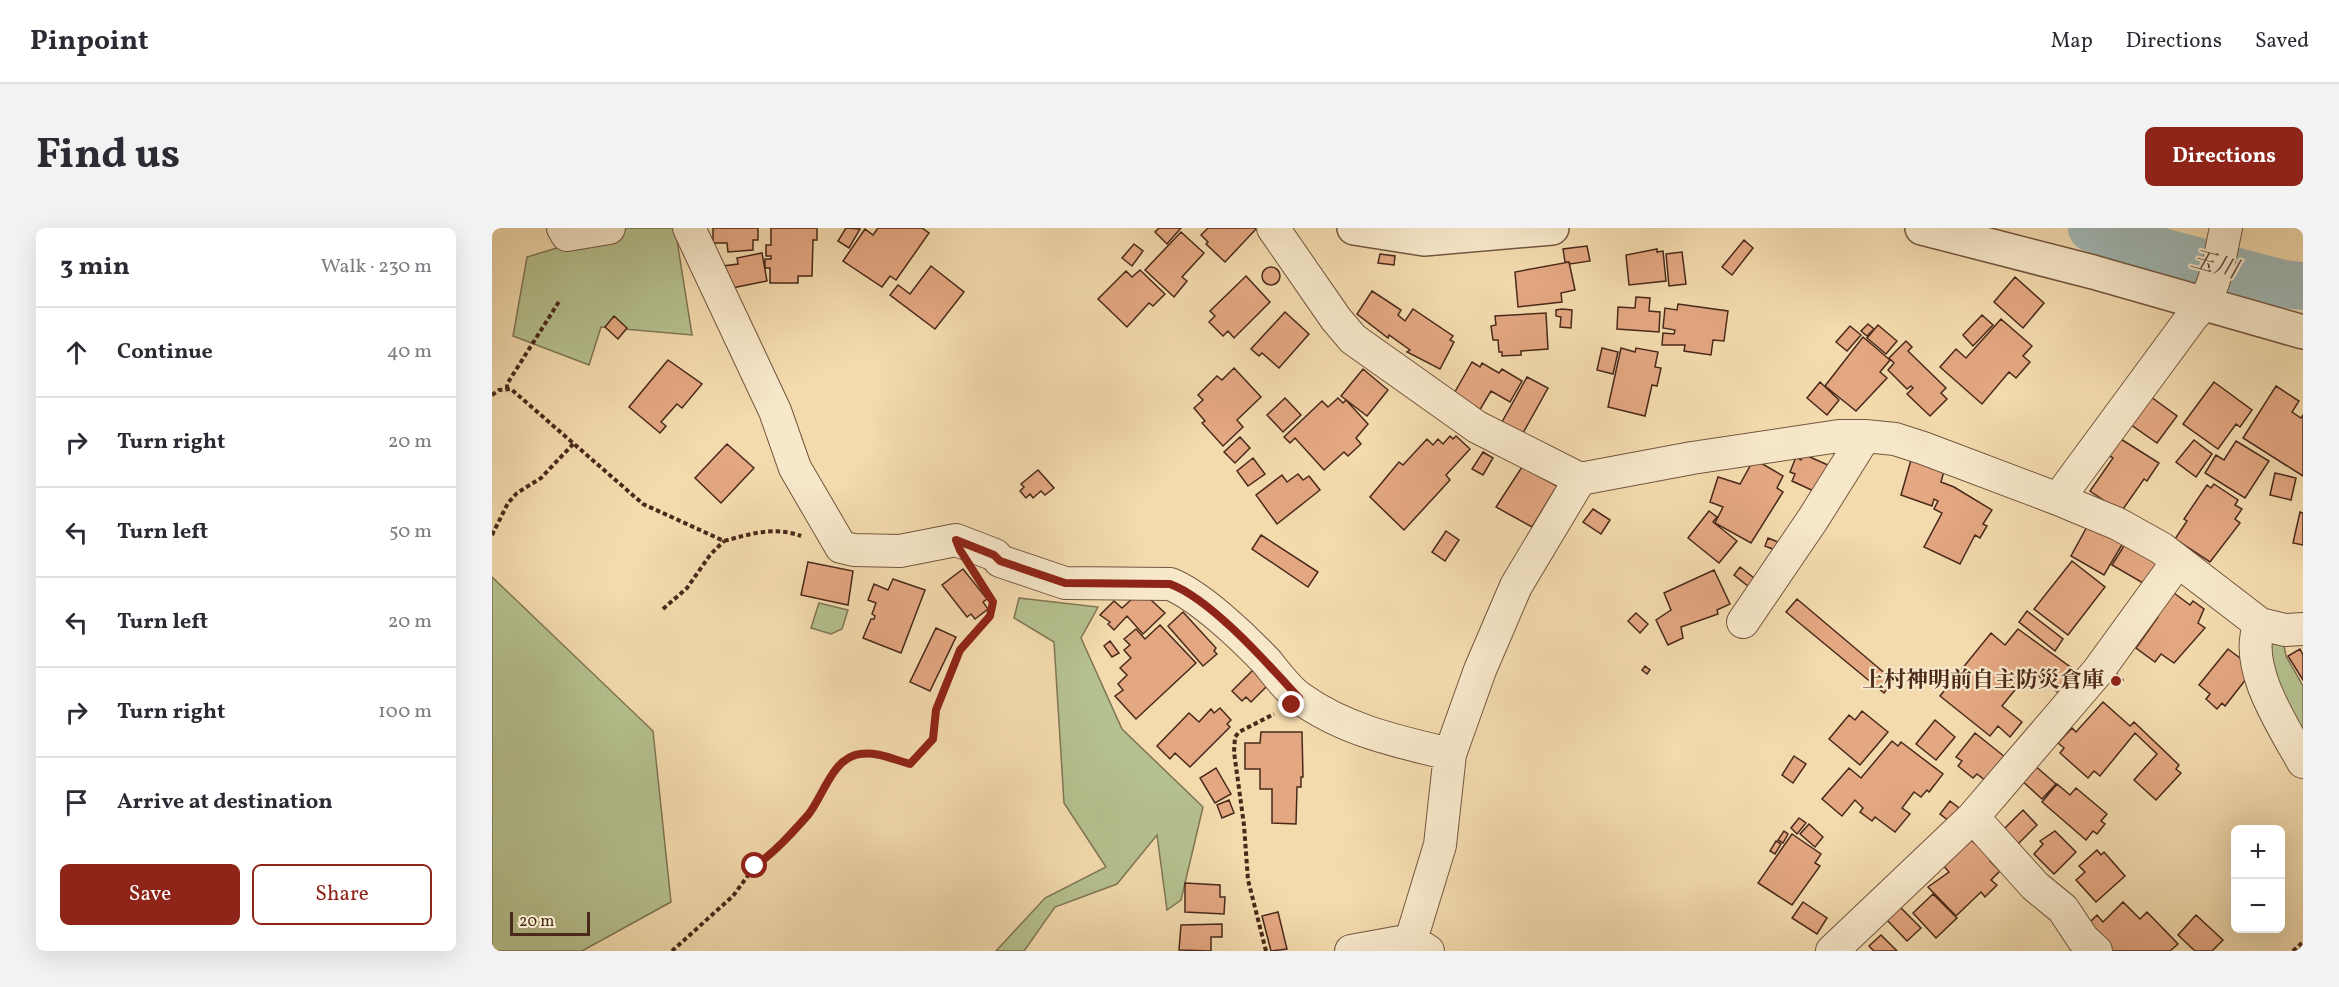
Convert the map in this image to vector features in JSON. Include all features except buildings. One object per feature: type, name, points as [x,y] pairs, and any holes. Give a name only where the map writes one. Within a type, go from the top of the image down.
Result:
[{"type":"street","points":[[563,228],[567,235],[609,228]]},
{"type":"street","points":[[689,228],[775,411],[795,468],[841,547],[854,550],[900,551],[956,540],[994,555],[1000,561],[1065,583],[1170,584],[1184,590],[1255,650],[1299,698],[1386,739],[1450,754]]},
{"type":"street","points":[[1274,228],[1336,319],[1353,339],[1477,427],[1580,479],[1692,458],[1839,436],[1895,439],[2058,499],[2118,524],[2161,548],[2260,624],[2285,630],[2303,629]]},
{"type":"street","points":[[1354,228],[1424,239],[1552,228]]},
{"type":"street","points":[[1922,228],[2208,297],[2303,332]]},
{"type":"street","points":[[2058,499],[2208,297],[2226,228]]},
{"type":"street","points":[[1743,621],[1813,519],[1865,436]]},
{"type":"street","points":[[1351,951],[1420,945],[1440,845],[1450,754],[1480,670],[1516,586],[1580,479]]},
{"type":"street","points":[[1832,951],[1973,817],[2098,671],[2178,561]]},
{"type":"street","points":[[2260,624],[2256,633],[2256,660],[2260,675],[2278,716],[2303,762]]},
{"type":"street","points":[[1973,817],[2035,886],[2063,909],[2083,939],[2096,951]]},
{"type":"path","points":[[507,389],[507,384],[560,300]]},
{"type":"path","points":[[492,394],[511,388],[643,504],[724,541]]},
{"type":"path","points":[[492,535],[508,503],[517,493],[541,477],[574,443]]},
{"type":"path","points":[[663,609],[687,588],[710,555],[724,541],[755,531],[790,532],[835,549],[841,547]]},
{"type":"path","points":[[672,951],[733,896],[755,866],[769,856],[809,813],[835,770],[849,757],[862,753],[876,754],[910,764],[928,747],[933,739],[936,710],[960,650],[990,616],[993,602],[956,540]]},
{"type":"path","points":[[1266,951],[1248,880],[1244,825],[1234,752],[1235,737],[1239,732],[1292,705],[1299,698]]},
{"type":"path","points":[[2293,951],[2303,942]]},
{"type":"green space","points":[[623,228],[675,228],[692,335],[601,327],[589,365],[513,336],[527,257]]},
{"type":"green space","points":[[492,577],[653,731],[671,902],[582,951],[492,951]]},
{"type":"green space","points":[[1019,598],[1098,607],[1081,638],[1122,729],[1203,807],[1181,900],[1167,910],[1157,835],[1117,884],[1055,907],[1024,951],[996,951],[1045,898],[1106,867],[1064,803],[1054,642],[1014,618]]},
{"type":"green space","points":[[819,603],[848,610],[842,629],[831,634],[811,628]]},
{"type":"green space","points":[[2283,640],[2286,656],[2303,686],[2303,750],[2263,641]]},
{"type":"waterway","name":"玉川","points":[[2092,228],[2165,253],[2283,284],[2303,286]]},
{"type":"place","name":"上村神明前自主防災倉庫","points":[[2116,681]]},
{"type":"route","points":[[755,866],[769,856],[809,813],[835,770],[849,757],[862,753],[876,754],[910,764],[933,739],[936,710],[960,650],[990,616],[993,602],[956,540],[994,555],[1000,561],[1065,583],[1170,584],[1184,590],[1255,650],[1299,698],[1292,705]]}]
